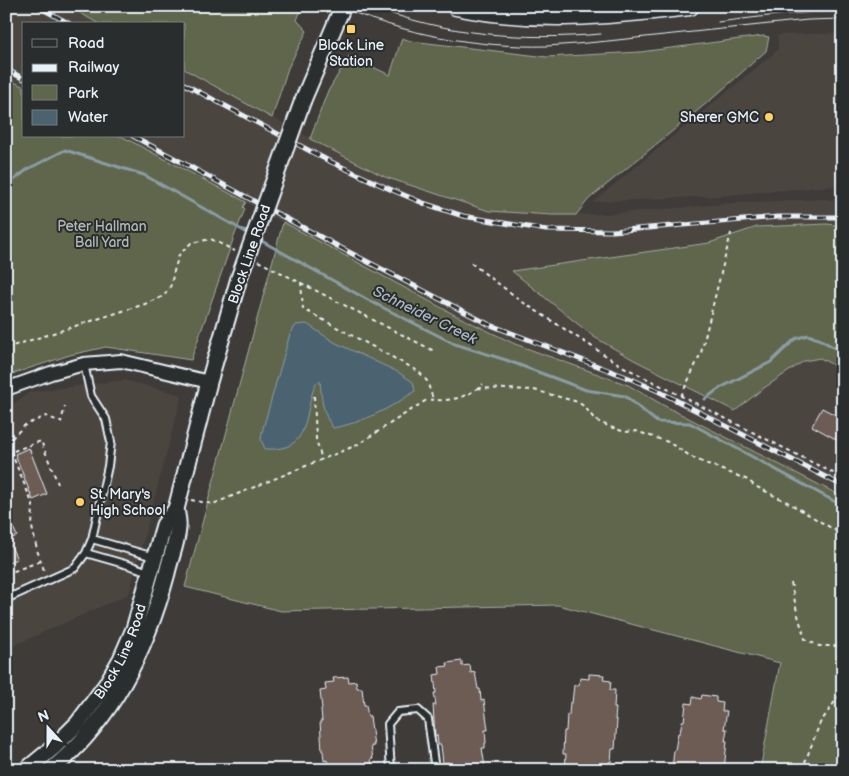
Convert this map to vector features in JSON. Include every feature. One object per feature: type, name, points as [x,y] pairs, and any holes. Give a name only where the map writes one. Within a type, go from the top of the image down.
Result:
[{"type":"main road","points":[[456,6],[527,16],[558,17],[597,11],[690,6]]},
{"type":"street","name":"Block Line Road","points":[[51,770],[77,745],[120,691],[151,624],[163,587],[178,528],[178,503],[209,382],[239,278],[303,100],[343,6]]},
{"type":"street","points":[[6,389],[51,373],[84,364],[121,361],[209,382]]},
{"type":"street","name":"Block Line Road","points":[[26,770],[54,747],[78,723],[106,685],[121,659],[134,629],[164,525],[178,503]]},
{"type":"lane","points":[[6,599],[76,568],[86,553],[92,539],[108,466],[111,442],[106,419],[91,396],[84,364]]},
{"type":"lane","points":[[92,539],[155,557]]},
{"type":"lane","points":[[86,553],[150,573]]},
{"type":"lane","points":[[391,770],[388,724],[398,712],[418,710],[428,719],[435,770]]},
{"type":"path","points":[[681,396],[701,354],[731,233]]},
{"type":"path","points":[[6,348],[164,296],[171,285],[179,255],[191,243],[211,239],[237,251]]},
{"type":"path","points":[[254,259],[436,352]]},
{"type":"path","points":[[471,263],[524,303],[622,366],[843,478]]},
{"type":"path","points":[[301,282],[304,309],[418,371],[428,381],[433,398]]},
{"type":"path","points":[[178,503],[198,502],[213,504],[357,445],[425,401],[433,398],[444,401],[471,394],[483,384]]},
{"type":"path","points":[[478,388],[534,390],[578,402],[585,407],[595,420],[624,432],[636,431],[668,442],[695,459],[748,480],[755,486],[798,508],[843,535]]},
{"type":"path","points":[[314,396],[316,439],[322,460]]},
{"type":"path","points":[[6,444],[25,425],[46,416],[60,422],[65,406]]},
{"type":"path","points":[[6,451],[11,452],[41,440],[58,484]]},
{"type":"path","points":[[11,452],[32,505],[32,527],[37,550],[48,581]]},
{"type":"path","points":[[6,574],[41,561]]},
{"type":"path","points":[[792,583],[795,606],[805,638],[819,646],[843,646]]},
{"type":"path","points":[[802,770],[820,723],[843,690]]},
{"type":"shaded area","points":[[6,6],[68,6],[96,22],[22,22],[22,86],[6,78]]},
{"type":"shaded area","name":"Sherer GMC","points":[[843,33],[843,185],[715,196],[593,202],[778,50],[778,35]]},
{"type":"shaded area","points":[[185,70],[367,169],[385,177],[489,211],[552,215],[607,214],[733,203],[824,199],[843,201],[843,226],[827,224],[757,227],[709,243],[602,259],[594,337],[634,360],[735,411],[761,390],[804,361],[820,358],[833,365],[840,384],[843,383],[843,497],[663,405],[628,385],[515,344],[455,315],[125,138],[185,138]]},
{"type":"shaded area","name":"St. Mary's High School","points":[[124,380],[182,395],[129,594],[6,649],[6,409],[30,392]]},
{"type":"green space","points":[[68,6],[303,6],[297,20],[307,31],[288,68],[272,118],[185,70],[185,22],[96,22]]},
{"type":"green space","points":[[763,36],[769,37],[766,51],[713,98],[589,199],[576,215],[489,211],[385,177],[310,139],[327,93],[349,56],[390,75],[402,38],[411,41],[547,57],[640,52]]},
{"type":"green space","name":"Peter Hallman Ball Yard","points":[[6,78],[22,86],[22,138],[125,138],[246,202],[191,360],[106,347],[70,355],[6,376]]},
{"type":"green space","points":[[283,222],[455,315],[515,344],[628,385],[663,405],[843,497],[843,770],[760,770],[780,663],[558,605],[281,611],[185,587]]},
{"type":"green space","points":[[827,224],[843,226],[843,383],[840,385],[833,365],[820,358],[804,361],[761,390],[735,411],[634,360],[594,337],[512,271],[709,243],[757,227]]},
{"type":"water","points":[[307,324],[334,342],[398,372],[413,382],[415,391],[376,414],[344,426],[333,428],[325,411],[320,381],[316,383],[299,438],[291,444],[280,448],[265,449],[261,440],[262,432],[290,334],[296,325]]},
{"type":"building","points":[[822,408],[843,419],[843,443],[812,426]]},
{"type":"building","points":[[29,448],[47,494],[33,500],[15,454]]},
{"type":"building","points":[[6,512],[17,536],[8,540],[17,559],[6,563]]},
{"type":"building","points":[[462,661],[462,666],[470,665],[471,673],[475,672],[481,701],[484,700],[488,730],[485,730],[485,748],[482,748],[485,767],[472,768],[472,770],[449,770],[448,762],[443,763],[441,745],[438,745],[437,735],[435,736],[433,705],[436,705],[434,693],[436,693],[434,675],[440,674],[439,667],[448,666],[447,663]]},
{"type":"building","points":[[589,674],[604,675],[603,680],[611,681],[610,690],[615,690],[614,708],[616,708],[615,720],[617,720],[615,749],[612,749],[611,762],[609,762],[609,767],[606,766],[606,770],[565,770],[566,754],[563,754],[564,731],[566,731],[567,714],[569,715],[570,702],[572,703],[574,685],[579,685],[580,678],[589,679]]},
{"type":"building","points":[[348,677],[349,682],[356,681],[357,688],[362,688],[364,705],[366,705],[368,717],[370,716],[374,746],[371,746],[373,759],[371,759],[372,764],[369,764],[369,770],[328,770],[327,760],[324,761],[320,721],[322,721],[322,709],[320,691],[326,690],[325,683],[334,682],[333,678]]},
{"type":"building","points":[[702,695],[716,697],[716,702],[723,703],[722,711],[727,711],[724,729],[727,729],[725,741],[727,741],[724,770],[672,770],[674,750],[682,721],[684,721],[686,703],[692,704],[693,697],[701,699]]},
{"type":"waterway","name":"Schneider Creek","points":[[6,186],[28,169],[65,150],[144,175],[251,235]]},
{"type":"waterway","name":"Schneider Creek","points":[[258,239],[368,300],[455,344],[506,360],[586,390],[625,396],[657,422],[690,423],[843,506]]},
{"type":"waterway","name":"Schneider Creek","points":[[705,399],[720,388],[771,362],[795,339],[808,335],[843,353]]},
{"type":"tram line","points":[[339,6],[388,24],[441,37],[468,42],[521,46],[576,44],[808,20],[843,19]]},
{"type":"tram line","points":[[370,6],[427,24],[484,34],[542,37],[601,34]]},
{"type":"tram line","points":[[718,22],[796,13],[843,12]]},
{"type":"railway","points":[[37,6],[66,22]]},
{"type":"railway","points":[[6,69],[22,78]]},
{"type":"railway","points":[[185,85],[327,160],[423,203],[463,216],[546,230],[613,231],[778,217],[843,217]]},
{"type":"railway","points":[[137,138],[343,249],[488,324],[658,391],[843,486]]},
{"type":"place","name":"Block Line Station","points":[[351,29]]},
{"type":"place","name":"Sherer GMC","points":[[769,117]]},
{"type":"place","name":"St. Mary's High School","points":[[80,502]]}]
